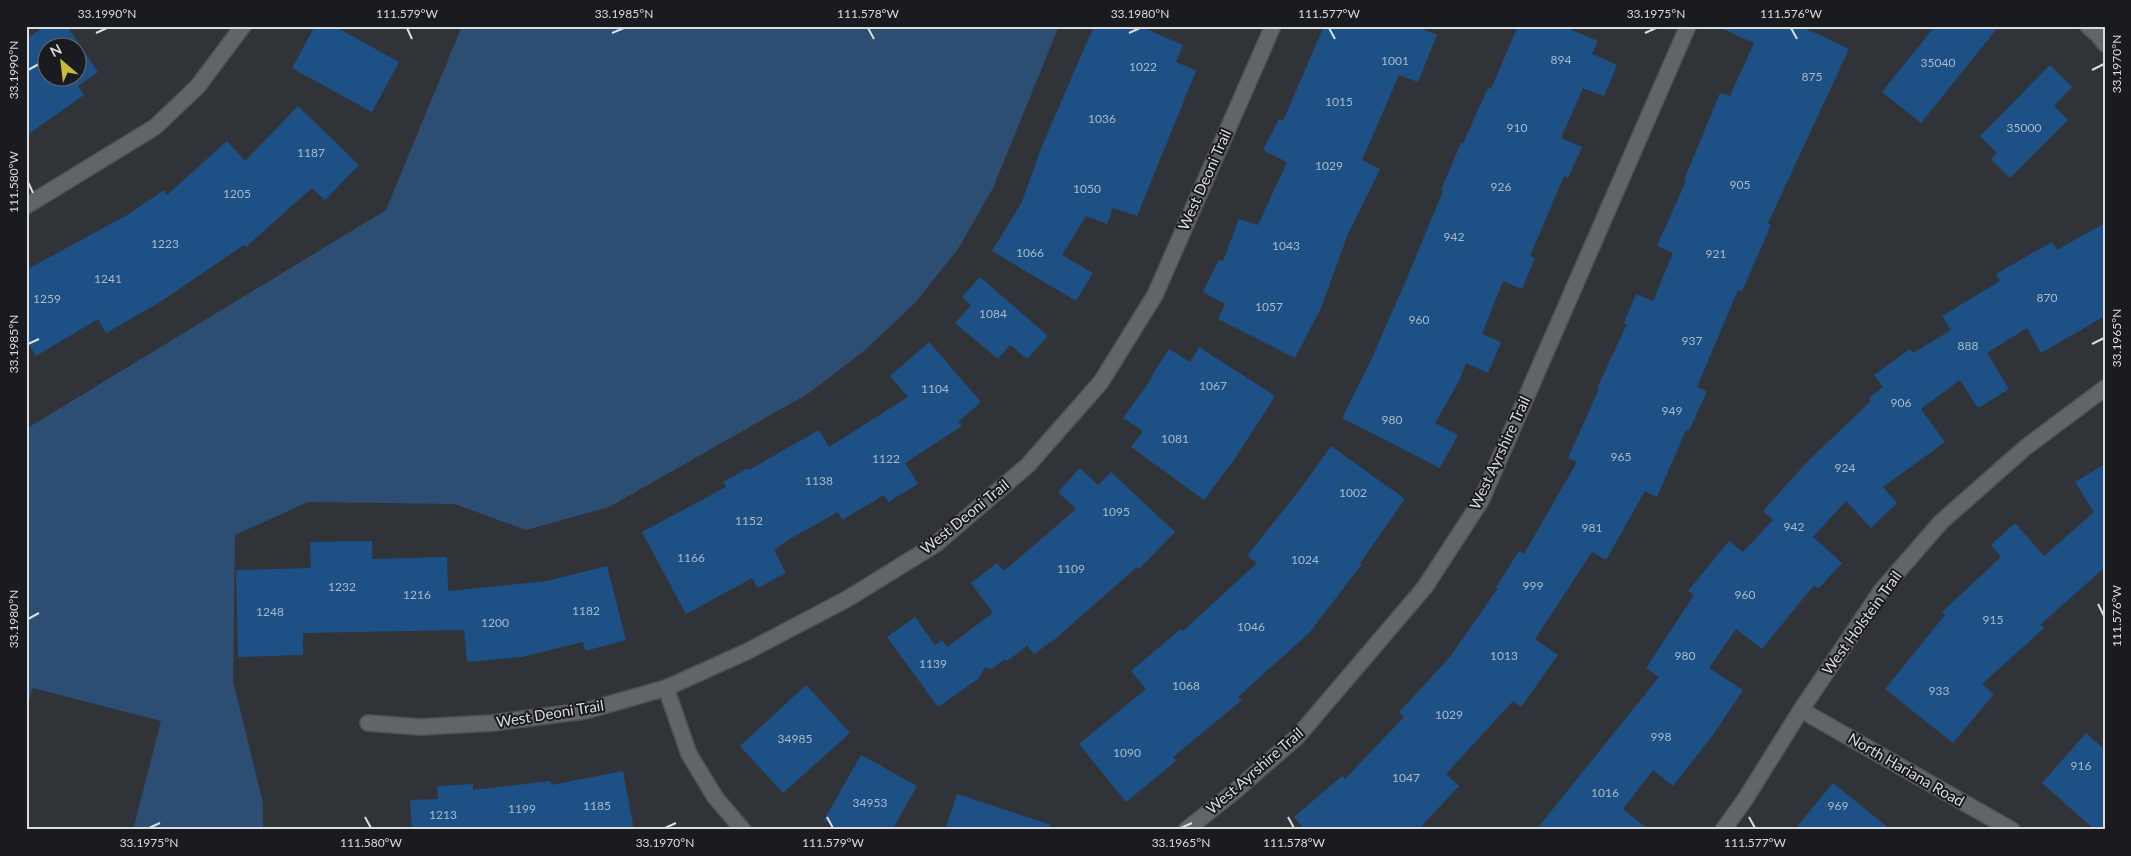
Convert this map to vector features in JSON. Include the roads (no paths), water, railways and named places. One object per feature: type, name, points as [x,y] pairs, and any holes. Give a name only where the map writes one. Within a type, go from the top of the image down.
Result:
[{"type":"street","points":[[26,206],[155,127],[198,86],[243,26]]},
{"type":"street","name":"West Deoni Trail","points":[[368,723],[420,727],[492,723],[585,711],[666,688],[748,651],[847,599],[936,544],[1028,465],[1101,382],[1155,295],[1273,26]]},
{"type":"street","name":"West Ayrshire Trail","points":[[1186,830],[1234,792],[1298,736],[1425,587],[1481,501],[1688,26]]},
{"type":"street","points":[[2088,26],[2098,34],[2105,44]]},
{"type":"street","name":"West Holstein Trail","points":[[1723,830],[1744,802],[1801,710],[1881,591],[1941,522],[2026,447],[2105,388]]},
{"type":"street","points":[[666,688],[689,754],[715,797],[743,830]]},
{"type":"street","name":"North Hariana Road","points":[[1801,710],[2012,830]]}]
